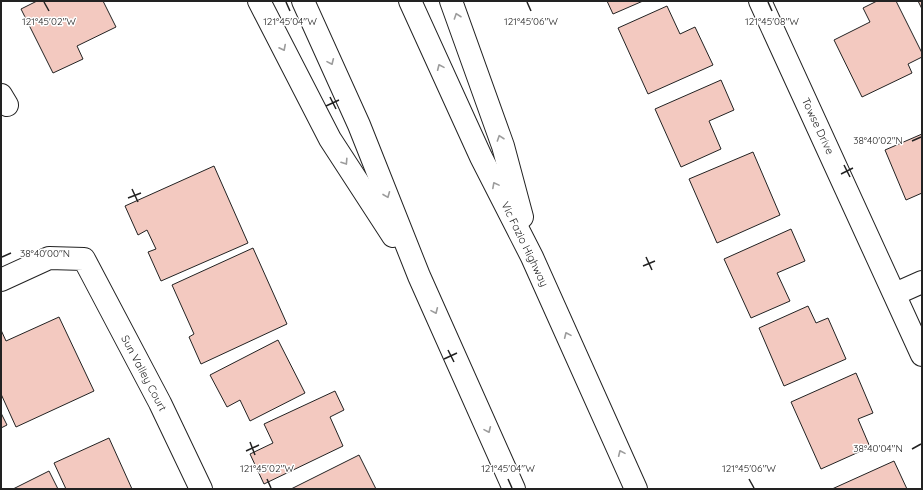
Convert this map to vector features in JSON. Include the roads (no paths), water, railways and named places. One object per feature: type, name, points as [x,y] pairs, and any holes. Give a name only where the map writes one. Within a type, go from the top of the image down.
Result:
[{"type":"main road","points":[[259,1],[330,139],[419,276]]},
{"type":"main road","points":[[303,1],[359,125],[419,276],[514,489]]},
{"type":"main road","name":"Vic Fazio Highway","points":[[410,1],[480,157],[532,257],[636,489]]},
{"type":"main road","points":[[452,1],[503,146],[532,257]]},
{"type":"main road","name":"Towse Drive","points":[[760,1],[922,355]]},
{"type":"main road","name":"Sun Valley Court","points":[[1,280],[49,258],[84,259],[160,403],[202,489]]},
{"type":"main road","points":[[895,294],[922,282]]}]
